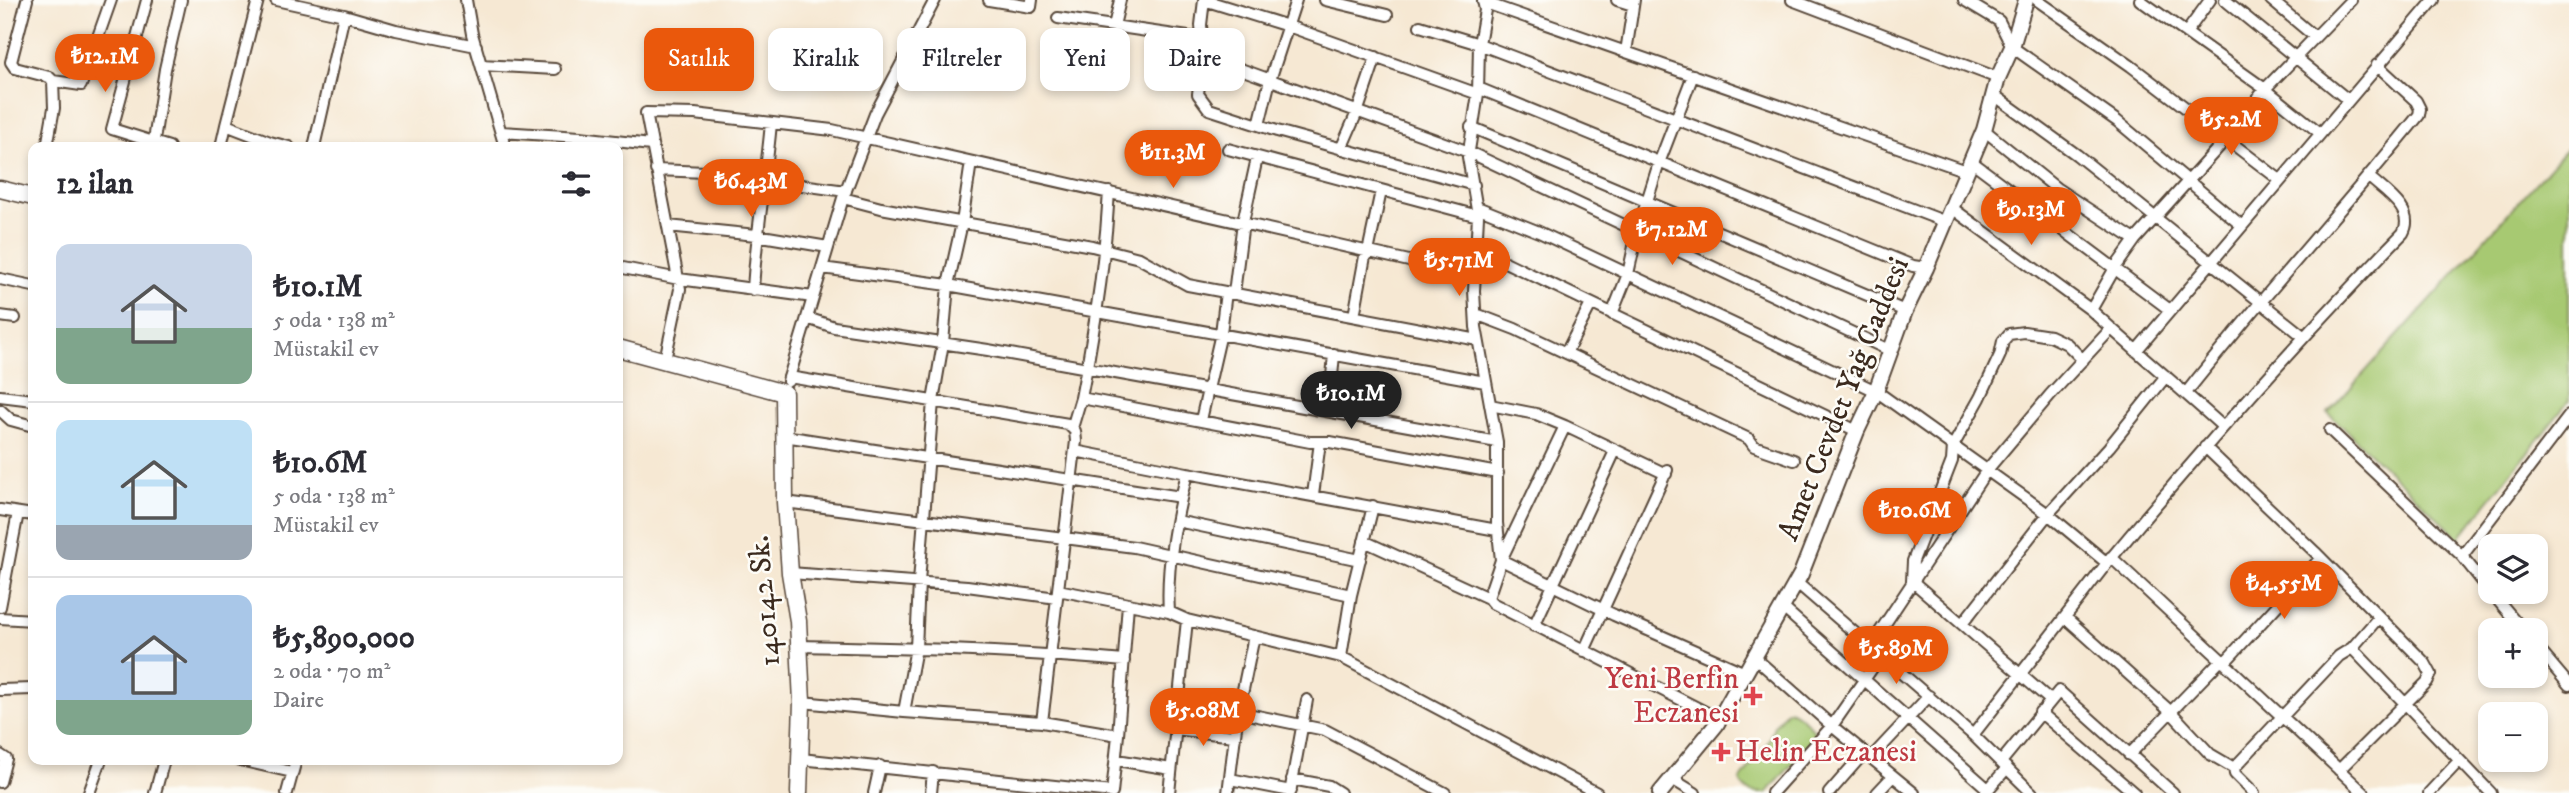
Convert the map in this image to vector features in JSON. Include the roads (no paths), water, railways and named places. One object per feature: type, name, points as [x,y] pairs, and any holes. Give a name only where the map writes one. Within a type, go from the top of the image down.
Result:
[{"type":"main road","points":[[0,189],[28,196]]},
{"type":"main road","points":[[623,349],[786,392]]},
{"type":"main road","name":"140142 Sk.","points":[[786,392],[785,502],[802,702],[799,793]]},
{"type":"street","points":[[27,0],[11,62],[15,68],[49,77],[53,81],[81,85],[111,0]]},
{"type":"street","points":[[145,142],[112,129],[147,0]]},
{"type":"street","points":[[153,142],[165,69],[181,0]]},
{"type":"street","points":[[222,142],[257,0]]},
{"type":"street","points":[[276,0],[397,30],[476,46]]},
{"type":"street","points":[[315,142],[340,14],[338,0]]},
{"type":"street","points":[[466,0],[481,65],[504,142]]},
{"type":"street","points":[[935,0],[875,114],[844,195],[786,392],[933,401],[1068,424],[1075,431],[1075,452],[1042,722]]},
{"type":"street","points":[[989,0],[1031,7],[1032,0]]},
{"type":"street","points":[[1114,26],[1120,0]]},
{"type":"street","points":[[1201,28],[1204,0],[1288,26],[1478,91],[1913,266],[1926,268]]},
{"type":"street","points":[[1259,125],[1270,80],[1296,0]]},
{"type":"street","points":[[1325,0],[1387,15]]},
{"type":"street","points":[[1617,0],[1634,3],[1626,52]]},
{"type":"street","points":[[1792,0],[1815,4],[1998,78]]},
{"type":"street","points":[[1964,0],[1999,20],[2012,47],[2117,121],[2242,226]]},
{"type":"street","name":"Amet Cevdet Yağ Caddesi","points":[[1660,793],[1718,719],[1796,582],[1876,391],[1905,311],[1984,130],[1998,78],[2012,47],[2026,0]]},
{"type":"street","points":[[2037,0],[2227,138],[2280,180]]},
{"type":"street","points":[[2140,0],[2265,89],[2320,132]]},
{"type":"street","points":[[2186,33],[2210,0]]},
{"type":"street","points":[[2225,0],[2348,100]]},
{"type":"street","points":[[2270,0],[2315,37]]},
{"type":"street","points":[[2091,310],[2135,240],[2227,138],[2265,89],[2351,0]]},
{"type":"street","points":[[2136,351],[2434,0]]},
{"type":"street","points":[[1501,560],[1497,530],[1497,442],[1478,340],[1478,211],[1469,152],[1478,91],[1483,1],[1693,75],[1969,166],[2115,268],[2169,310]]},
{"type":"street","points":[[1058,18],[1144,30]]},
{"type":"street","points":[[1420,26],[1479,44],[1946,222]]},
{"type":"street","points":[[1341,149],[1376,57]]},
{"type":"street","points":[[481,65],[555,69]]},
{"type":"street","points":[[2186,393],[2260,301],[2369,177],[2419,115],[2420,109],[2416,101],[2377,65]]},
{"type":"street","points":[[1245,71],[1469,152],[1891,351]]},
{"type":"street","points":[[1612,314],[1628,274],[1637,233],[1659,163],[1693,75]]},
{"type":"street","points":[[48,142],[54,108],[53,81]]},
{"type":"street","points":[[1198,91],[1209,109],[1474,186]]},
{"type":"street","points":[[1994,95],[2077,156],[2303,336]]},
{"type":"street","points":[[665,360],[680,289],[646,113],[695,114],[832,130],[1431,267],[1476,272]]},
{"type":"street","points":[[753,290],[756,235],[766,180],[771,123]]},
{"type":"street","points":[[226,125],[264,142]]},
{"type":"street","points":[[1471,127],[1905,311]]},
{"type":"street","points":[[1984,130],[2056,188],[2135,240]]},
{"type":"street","points":[[501,132],[581,142]]},
{"type":"street","points":[[623,144],[651,145]]},
{"type":"street","points":[[1228,149],[1381,191],[1478,211],[1539,232],[1876,391],[2109,560],[2364,793]]},
{"type":"street","points":[[1201,420],[1210,388],[1257,158]]},
{"type":"street","points":[[904,712],[916,648],[933,401],[943,343],[948,285],[962,223],[971,162]]},
{"type":"street","points":[[656,170],[706,172],[766,180],[844,195],[881,208],[1106,249],[1139,258],[1188,285],[1478,340]]},
{"type":"street","points":[[1973,735],[2109,560],[2222,426],[2303,336],[2406,229],[2405,212],[2369,177]]},
{"type":"street","points":[[1354,316],[1381,191]]},
{"type":"street","points":[[1072,428],[1082,398],[1098,312],[1106,249],[1109,192]]},
{"type":"street","points":[[1952,208],[2091,310],[2110,330],[2222,426]]},
{"type":"street","points":[[668,226],[756,235],[828,247]]},
{"type":"street","points":[[1478,249],[1857,431]]},
{"type":"street","points":[[623,268],[679,279],[813,297]]},
{"type":"street","points":[[822,268],[948,285],[1485,382]]},
{"type":"street","points":[[0,279],[28,285]]},
{"type":"street","points":[[1566,352],[1591,304]]},
{"type":"street","points":[[1476,314],[1566,352],[1749,439],[1754,446],[1794,460]]},
{"type":"street","points":[[0,316],[15,318]]},
{"type":"street","points":[[807,318],[834,327],[1210,388],[1497,442]]},
{"type":"street","points":[[1871,645],[1987,470],[2110,330]]},
{"type":"street","points":[[1912,581],[1913,561],[1952,461],[1953,446],[1980,398],[2000,355],[2003,341],[2009,334],[2024,332],[2050,337],[2067,344],[2082,360]]},
{"type":"street","points":[[1329,411],[1335,354]]},
{"type":"street","points":[[1962,624],[2048,514],[2109,447],[2166,376]]},
{"type":"street","points":[[0,396],[28,399]]},
{"type":"street","points":[[1082,398],[1498,473]]},
{"type":"street","points":[[1490,405],[1536,414],[1667,472],[1584,651]]},
{"type":"street","points":[[0,410],[11,420],[28,425]]},
{"type":"street","points":[[2462,556],[2569,416]]},
{"type":"street","points":[[1488,598],[1501,560],[1565,426]]},
{"type":"street","points":[[2330,430],[2462,556],[2478,575]]},
{"type":"street","points":[[784,436],[1181,497]]},
{"type":"street","points":[[1313,495],[1320,442]]},
{"type":"street","points":[[2205,447],[2321,558],[2425,663],[2431,674],[2427,682],[2339,769]]},
{"type":"street","points":[[1534,626],[1615,451]]},
{"type":"street","points":[[1075,452],[1497,530]]},
{"type":"street","points":[[1169,612],[1167,583],[1170,556],[1187,473]]},
{"type":"street","points":[[785,502],[1134,547],[1351,595]]},
{"type":"street","points":[[1341,657],[1351,595],[1373,506]]},
{"type":"street","points":[[0,509],[28,514]]},
{"type":"street","points":[[0,607],[18,513]]},
{"type":"street","points":[[1177,521],[1360,560]]},
{"type":"street","points":[[1364,541],[1488,598],[1492,603],[1534,626],[1718,719]]},
{"type":"street","points":[[2129,755],[2321,558]]},
{"type":"street","points":[[1501,560],[1604,611],[1745,673]]},
{"type":"street","points":[[790,573],[1057,594],[1128,604],[1169,612],[1187,620],[1341,657],[1597,793]]},
{"type":"street","points":[[1912,581],[2050,700]]},
{"type":"street","points":[[1796,582],[1973,735],[2032,793]]},
{"type":"street","points":[[801,759],[933,772],[1010,787],[1112,793],[1117,760],[1128,604]]},
{"type":"street","points":[[2502,604],[2513,618]]},
{"type":"street","points":[[1782,607],[1908,717],[1987,791],[2040,712],[2059,691],[2173,793]]},
{"type":"street","points":[[2065,617],[2171,712],[2210,754],[2234,768]]},
{"type":"street","points":[[2234,768],[2379,617]]},
{"type":"street","points":[[0,618],[28,620]]},
{"type":"street","points":[[1169,793],[1187,620]]},
{"type":"street","points":[[1228,793],[1234,736],[1254,636]]},
{"type":"street","points":[[797,646],[1050,654],[1124,661]]},
{"type":"street","points":[[2352,648],[2491,793]]},
{"type":"street","points":[[1772,793],[1832,726],[1882,654]]},
{"type":"street","points":[[1754,657],[1914,793]]},
{"type":"street","points":[[2548,660],[2569,685]]},
{"type":"street","points":[[0,690],[28,689]]},
{"type":"street","points":[[1829,793],[1929,696]]},
{"type":"street","points":[[1230,779],[1291,792],[1307,700]]},
{"type":"street","points":[[802,702],[1042,722],[1118,735]]},
{"type":"street","points":[[1238,712],[1325,730],[1445,793]]},
{"type":"street","points":[[2040,712],[2134,793]]},
{"type":"street","points":[[1175,729],[1234,736]]},
{"type":"street","points":[[0,755],[6,759],[6,763],[0,782]]},
{"type":"street","points":[[1117,760],[1171,769]]},
{"type":"street","points":[[2429,793],[2459,761]]},
{"type":"street","points":[[89,793],[99,765]]},
{"type":"street","points":[[155,793],[163,765]]},
{"type":"street","points":[[262,765],[292,772]]},
{"type":"street","points":[[287,793],[294,765]]},
{"type":"street","points":[[874,793],[880,766]]},
{"type":"street","points":[[2234,768],[2235,774],[2254,793]]},
{"type":"street","points":[[931,793],[933,772]]},
{"type":"street","points":[[1877,793],[1893,776]]},
{"type":"street","points":[[1292,779],[1329,786],[1340,793]]},
{"type":"street","points":[[1672,779],[1695,793]]},
{"type":"place","name":"Yeni Berfin Eczanesi","points":[[1753,696]]},
{"type":"place","name":"Helin Eczanesi","points":[[1721,752]]}]
